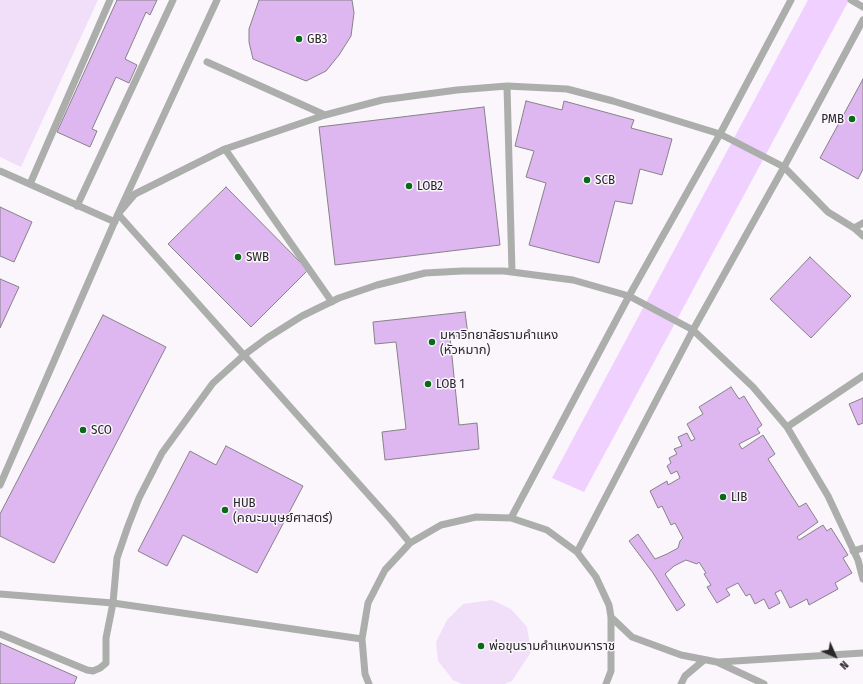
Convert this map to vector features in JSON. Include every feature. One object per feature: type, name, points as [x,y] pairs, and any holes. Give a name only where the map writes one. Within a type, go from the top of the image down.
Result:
[{"type":"lane","points":[[30,184],[110,0]]},
{"type":"lane","points":[[77,206],[173,0]]},
{"type":"lane","points":[[0,485],[118,214],[217,0]]},
{"type":"lane","points":[[511,518],[629,296],[720,134],[792,0]]},
{"type":"lane","points":[[577,552],[693,330],[784,167],[863,20]]},
{"type":"lane","points":[[207,62],[325,115]]},
{"type":"lane","points":[[118,214],[136,194],[225,149],[325,115],[382,100],[457,90],[507,86],[567,89],[613,100],[720,134],[784,167],[828,212],[854,228],[863,236]]},
{"type":"lane","points":[[507,86],[512,272]]},
{"type":"lane","points":[[225,149],[332,302]]},
{"type":"lane","points":[[0,171],[115,222]]},
{"type":"lane","points":[[118,214],[410,543]]},
{"type":"lane","points":[[854,228],[863,223]]},
{"type":"lane","points":[[0,634],[88,670],[93,671],[100,668],[106,663],[106,638],[113,603],[117,558],[139,498],[162,453],[213,383],[244,355],[302,316],[339,298],[377,285],[425,274],[462,271],[512,272],[573,280],[629,296],[693,330],[753,387],[787,427],[828,496],[853,551],[863,580]]},
{"type":"lane","points":[[787,427],[863,376]]},
{"type":"lane","points":[[369,684],[365,674],[362,639],[368,603],[385,570],[410,543],[441,526],[476,517],[511,518],[547,530],[577,552],[596,576],[609,604],[611,617],[611,671],[606,684]]},
{"type":"lane","points":[[853,551],[863,548]]},
{"type":"lane","points":[[0,594],[113,603],[362,639]]},
{"type":"lane","points":[[611,617],[632,637],[681,655],[717,662],[863,653]]},
{"type":"lane","points":[[680,684],[685,676],[704,660]]},
{"type":"lane","points":[[717,662],[764,684]]},
{"type":"shaded area","points":[[0,0],[98,0],[21,167],[0,157]]},
{"type":"shaded area","points":[[808,0],[849,0],[584,492],[552,478]]},
{"type":"shaded area","points":[[492,600],[511,609],[527,627],[531,652],[512,681],[505,684],[462,684],[453,680],[438,661],[436,642],[447,620],[463,604]]},
{"type":"building","points":[[117,0],[157,0],[150,15],[146,12],[125,59],[137,65],[129,83],[116,77],[92,129],[97,131],[90,147],[57,132]]},
{"type":"building","name":"GB3","points":[[259,0],[352,0],[354,13],[351,36],[339,55],[326,71],[306,81],[253,59],[249,42],[249,29]]},
{"type":"building","name":"PMB","points":[[863,79],[863,169],[858,179],[820,158]]},
{"type":"building","name":"SCB","points":[[526,101],[562,110],[564,101],[634,120],[631,128],[672,139],[662,175],[640,169],[632,204],[615,201],[599,263],[529,245],[546,183],[526,177],[534,151],[515,146]]},
{"type":"building","name":"LOB2","points":[[484,107],[500,245],[335,265],[319,127]]},
{"type":"building","name":"SWB","points":[[226,187],[308,270],[251,327],[168,244]]},
{"type":"building","points":[[0,207],[32,222],[14,262],[0,256]]},
{"type":"building","points":[[810,257],[851,296],[811,338],[770,299]]},
{"type":"building","points":[[0,279],[19,287],[0,328]]},
{"type":"building","name":"LOB 1","points":[[465,312],[468,335],[450,337],[459,425],[477,423],[479,449],[385,460],[382,432],[406,429],[396,342],[375,344],[373,322]]},
{"type":"building","name":"SCO","points":[[103,315],[166,347],[54,563],[0,536],[0,514]]},
{"type":"building","name":"LIB","points":[[731,387],[739,399],[744,396],[762,425],[757,429],[760,433],[739,444],[742,449],[763,435],[775,454],[768,459],[799,507],[806,503],[818,522],[797,537],[799,540],[823,525],[827,531],[831,528],[848,555],[843,558],[852,573],[835,583],[838,589],[809,605],[807,599],[790,608],[781,590],[775,593],[780,603],[769,609],[764,599],[755,604],[750,594],[746,596],[738,583],[726,589],[730,595],[717,603],[707,587],[711,585],[699,562],[697,564],[686,560],[674,566],[665,574],[685,605],[677,611],[653,573],[629,541],[638,534],[655,559],[678,548],[680,541],[683,538],[675,523],[671,525],[662,506],[658,508],[650,491],[667,481],[668,485],[680,478],[677,471],[671,474],[667,466],[671,463],[669,458],[677,454],[674,449],[682,446],[678,437],[687,433],[691,441],[695,439],[687,424],[703,414],[699,407]]},
{"type":"building","points":[[863,398],[863,423],[858,425],[849,404]]},
{"type":"building","name":"HUB (คณะมนุษย์ศาสตร์)","points":[[226,446],[303,486],[257,573],[183,535],[167,566],[138,551],[190,451],[216,465]]},
{"type":"building","points":[[0,643],[77,677],[74,684],[0,684]]},
{"type":"place","name":"GB3","points":[[299,39]]},
{"type":"place","name":"PMB","points":[[852,119]]},
{"type":"place","name":"SCB","points":[[587,180]]},
{"type":"place","name":"LOB2","points":[[409,186]]},
{"type":"place","name":"SWB","points":[[238,257]]},
{"type":"place","name":"มหาวิทยาลัยรามคำแหง (หัวหมาก)","points":[[432,342]]},
{"type":"place","name":"LOB 1","points":[[428,384]]},
{"type":"place","name":"SCO","points":[[83,430]]},
{"type":"place","name":"LIB","points":[[723,497]]},
{"type":"place","name":"HUB (คณะมนุษย์ศาสตร์)","points":[[225,510]]},
{"type":"place","name":"พ่อขุนรามคำแหงมหาราช","points":[[481,646]]}]
